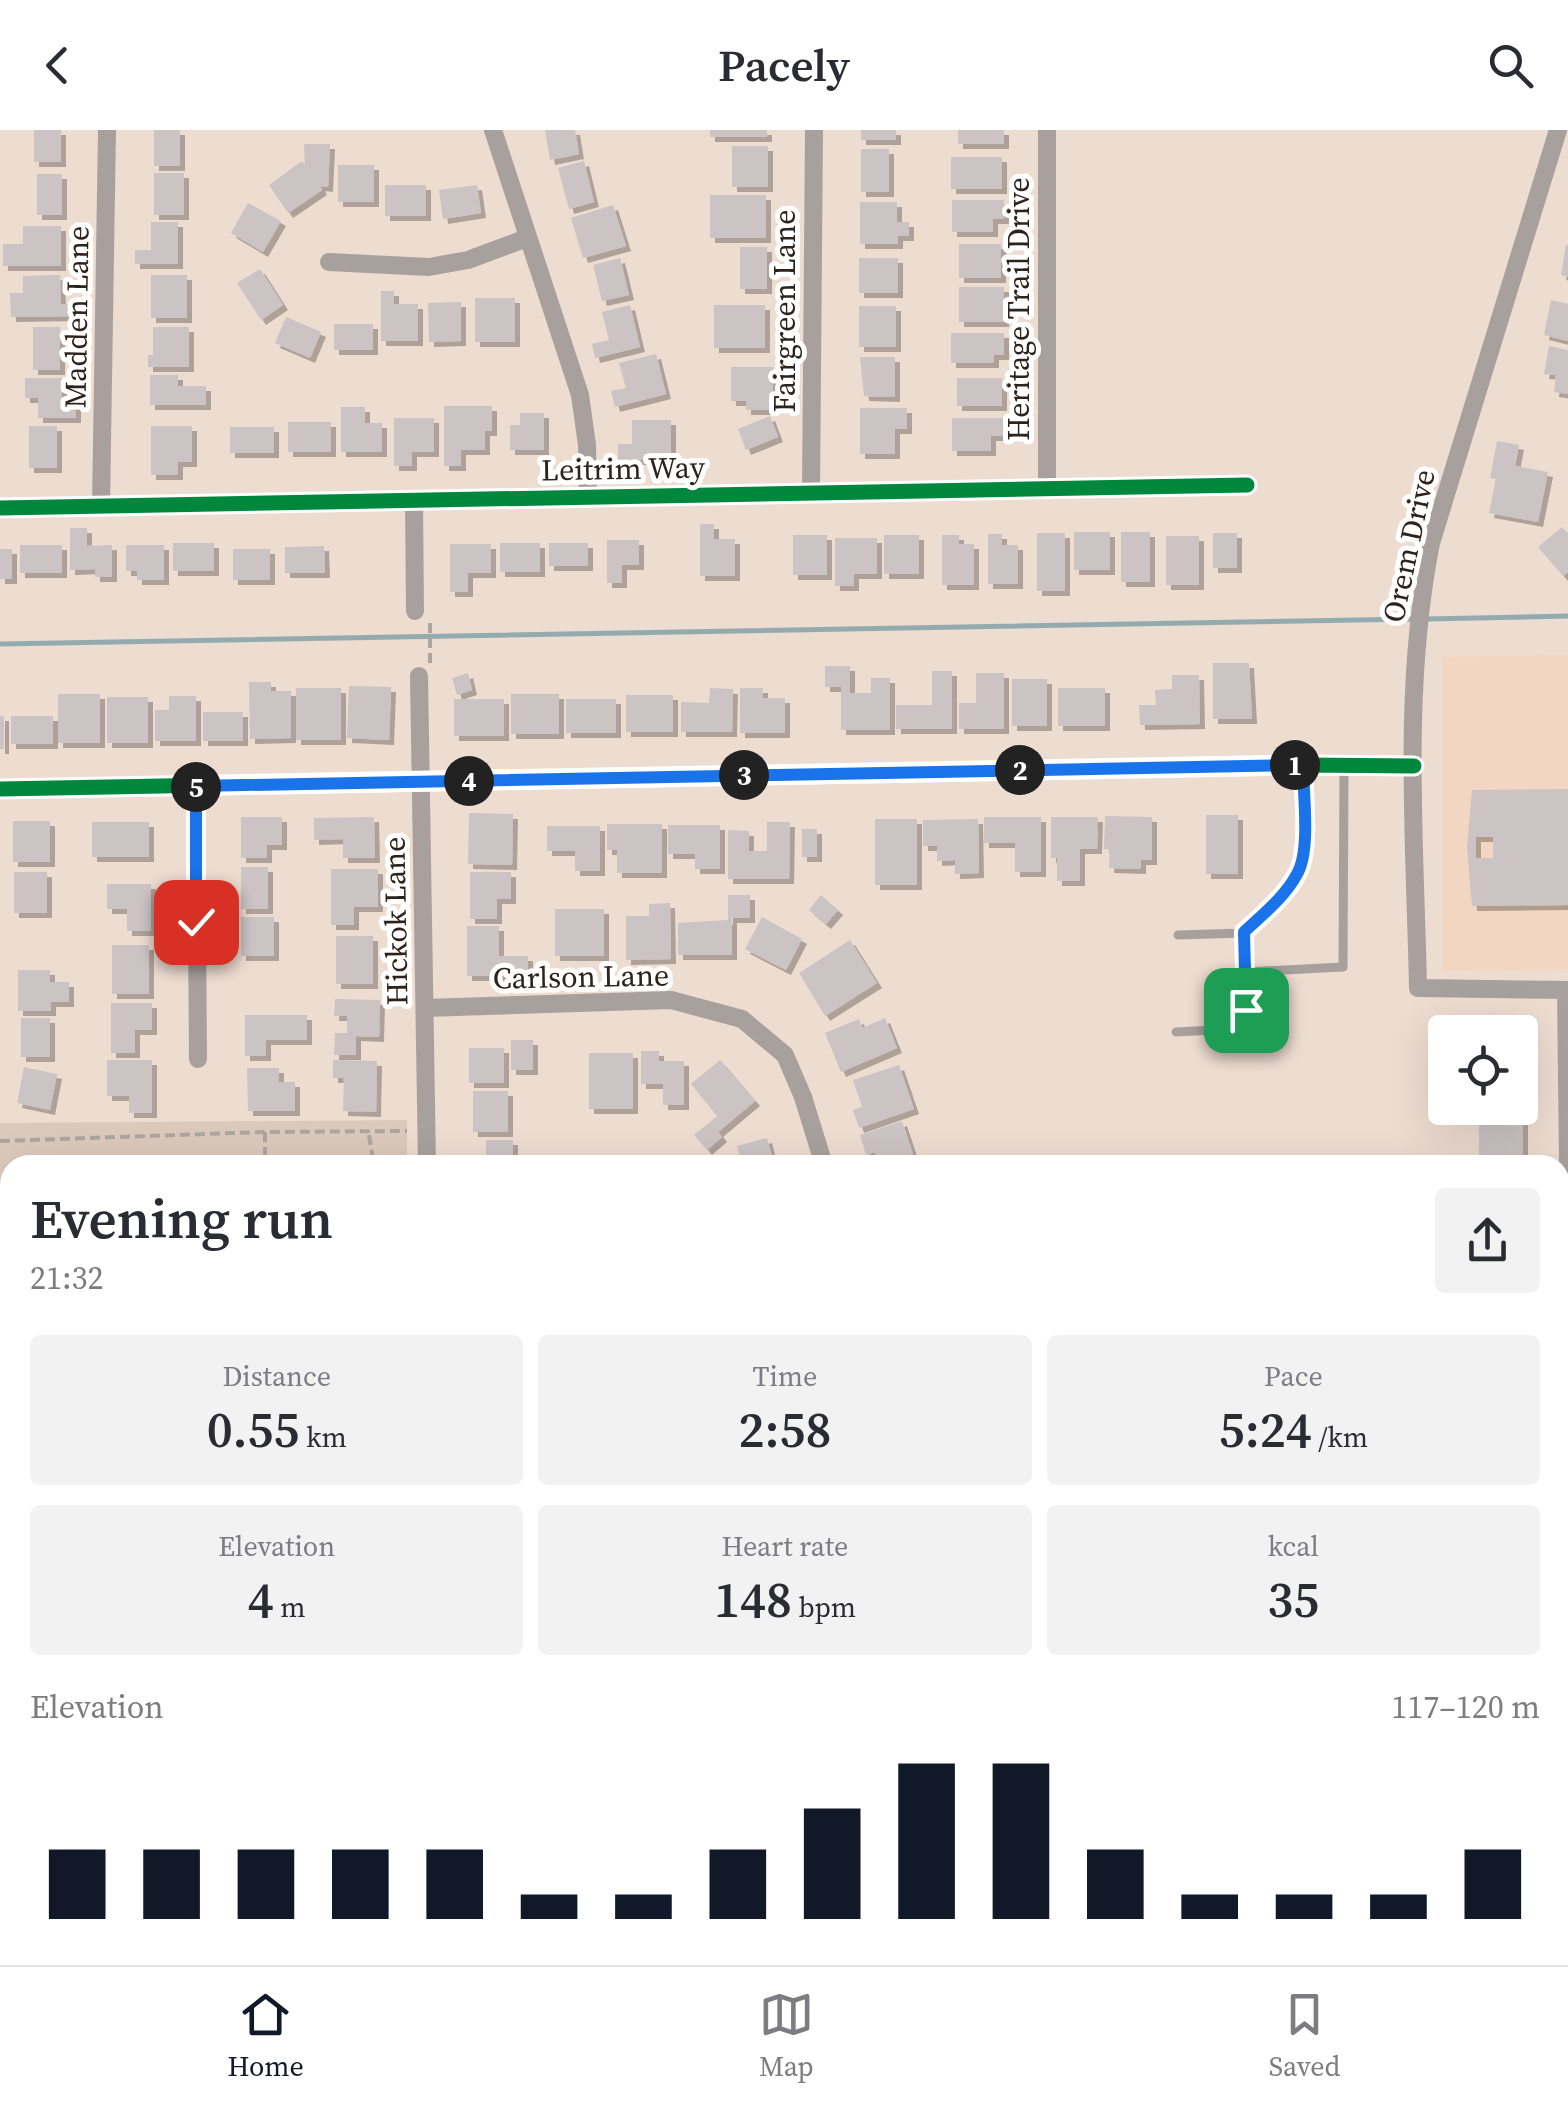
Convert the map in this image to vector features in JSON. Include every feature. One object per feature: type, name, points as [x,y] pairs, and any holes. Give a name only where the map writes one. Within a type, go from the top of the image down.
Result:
[{"type":"street","name":"Madden Lane","points":[[101,506],[107,130]]},
{"type":"street","points":[[493,130],[580,395],[588,445],[588,497]]},
{"type":"street","name":"Fairgreen Lane","points":[[811,493],[814,130]]},
{"type":"street","name":"Heritage Trail Drive","points":[[1046,130],[1046,489]]},
{"type":"street","name":"Orem Drive","points":[[1558,130],[1448,482],[1420,600],[1414,766],[1418,988],[1567,990]]},
{"type":"street","points":[[329,262],[429,267],[468,260],[527,238]]},
{"type":"street","name":"Leitrim Way","points":[[0,508],[1247,485]]},
{"type":"street","points":[[414,500],[415,611]]},
{"type":"street","name":"Hickok Lane","points":[[425,668],[420,782],[428,1155]]},
{"type":"street","points":[[0,789],[1414,766]]},
{"type":"street","points":[[196,786],[198,1060]]},
{"type":"street","points":[[1567,990],[1568,1155]]},
{"type":"street","name":"Carlson Lane","points":[[426,1008],[671,1000],[742,1020],[786,1055],[821,1155]]},
{"type":"lane","points":[[1178,935],[1244,932],[1297,874],[1304,857],[1303,765]]},
{"type":"lane","points":[[1244,972],[1343,967],[1344,765]]},
{"type":"lane","points":[[1176,1032],[1233,1029],[1246,1010],[1244,932]]},
{"type":"path","points":[[425,668],[430,626]]},
{"type":"path","points":[[0,1140],[427,1130]]},
{"type":"path","points":[[265,1132],[265,1155]]},
{"type":"path","points":[[369,1133],[372,1155]]},
{"type":"shaded area","points":[[1568,655],[1568,969],[1443,971],[1443,657]]},
{"type":"shaded area","points":[[407,1120],[407,1155],[0,1155],[0,1123]]},
{"type":"building","points":[[34,130],[61,130],[61,162],[34,162]]},
{"type":"building","points":[[154,130],[180,130],[180,166],[154,166]]},
{"type":"building","points":[[545,130],[575,130],[579,154],[550,160]]},
{"type":"building","points":[[710,130],[767,130],[767,137],[710,137]]},
{"type":"building","points":[[861,130],[896,130],[896,140],[861,140]]},
{"type":"building","points":[[958,130],[1004,130],[1004,144],[958,144]]},
{"type":"building","points":[[304,144],[330,144],[328,187],[320,186],[322,190],[288,213],[269,185],[302,161],[305,165]]},
{"type":"building","points":[[732,146],[768,146],[768,187],[732,187]]},
{"type":"building","points":[[861,149],[889,149],[889,192],[861,192]]},
{"type":"building","points":[[951,157],[1002,157],[1002,189],[951,189]]},
{"type":"building","points":[[584,161],[594,202],[569,209],[558,168]]},
{"type":"building","points":[[338,165],[374,165],[374,202],[338,202]]},
{"type":"building","points":[[154,173],[184,173],[184,215],[154,215]]},
{"type":"building","points":[[37,174],[62,174],[62,215],[37,215]]},
{"type":"building","points":[[385,185],[426,185],[426,216],[385,216]]},
{"type":"building","points":[[477,185],[481,213],[443,219],[439,190]]},
{"type":"building","points":[[710,195],[766,195],[766,238],[710,238]]},
{"type":"building","points":[[952,200],[1004,200],[1004,219],[993,219],[993,232],[952,232]]},
{"type":"building","points":[[860,202],[897,202],[897,222],[909,222],[909,236],[898,236],[898,244],[860,244]]},
{"type":"building","points":[[248,203],[281,221],[263,252],[231,233]]},
{"type":"building","points":[[613,205],[626,246],[583,258],[571,218]]},
{"type":"building","points":[[151,222],[178,222],[178,264],[135,264],[135,250],[151,250]]},
{"type":"building","points":[[23,226],[61,226],[61,266],[3,266],[3,244],[23,244]]},
{"type":"building","points":[[959,244],[1001,244],[1001,278],[959,278]]},
{"type":"building","points":[[1568,245],[1568,277],[1561,275]]},
{"type":"building","points":[[740,247],[767,247],[767,289],[740,289]]},
{"type":"building","points":[[620,258],[629,295],[602,301],[593,265]]},
{"type":"building","points":[[859,258],[898,258],[898,293],[859,293]]},
{"type":"building","points":[[260,269],[283,305],[261,320],[237,283]]},
{"type":"building","points":[[60,275],[61,304],[77,304],[77,316],[11,317],[10,293],[23,293],[23,276]]},
{"type":"building","points":[[151,275],[187,275],[187,318],[151,318]]},
{"type":"building","points":[[959,287],[1004,287],[1004,322],[959,322]]},
{"type":"building","points":[[381,291],[394,291],[394,304],[418,304],[418,341],[381,341]]},
{"type":"building","points":[[475,298],[515,298],[515,342],[475,342]]},
{"type":"building","points":[[1551,300],[1568,304],[1568,341],[1544,335]]},
{"type":"building","points":[[461,302],[461,341],[429,342],[428,303]]},
{"type":"building","points":[[630,305],[640,347],[595,358],[592,344],[609,340],[602,312]]},
{"type":"building","points":[[714,305],[765,305],[765,348],[714,348]]},
{"type":"building","points":[[859,306],[896,306],[896,347],[859,347]]},
{"type":"building","points":[[286,317],[321,332],[310,358],[275,343]]},
{"type":"building","points":[[334,324],[373,324],[373,350],[334,350]]},
{"type":"building","points":[[33,327],[60,327],[60,370],[33,370]]},
{"type":"building","points":[[153,327],[189,327],[189,367],[148,367],[148,355],[153,355]]},
{"type":"building","points":[[951,333],[1004,333],[1004,355],[994,355],[994,363],[951,363]]},
{"type":"building","points":[[1549,346],[1568,350],[1568,394],[1554,392],[1556,375],[1544,374]]},
{"type":"building","points":[[656,354],[666,394],[615,407],[611,391],[626,388],[619,363]]},
{"type":"building","points":[[860,357],[895,357],[895,397],[864,396]]},
{"type":"building","points":[[731,367],[773,367],[773,410],[746,410],[746,401],[731,401]]},
{"type":"building","points":[[150,375],[178,375],[178,386],[206,386],[206,405],[150,405]]},
{"type":"building","points":[[25,378],[62,378],[62,403],[76,403],[76,418],[38,418],[38,398],[25,398]]},
{"type":"building","points":[[957,378],[1002,378],[1002,406],[957,406]]},
{"type":"building","points":[[444,406],[492,406],[492,431],[485,431],[485,450],[461,450],[461,466],[444,466]]},
{"type":"building","points":[[341,407],[365,407],[365,423],[382,423],[382,452],[341,452]]},
{"type":"building","points":[[860,408],[907,408],[907,429],[895,429],[895,454],[860,454]]},
{"type":"building","points":[[520,413],[544,413],[544,450],[510,450],[510,425],[520,425]]},
{"type":"building","points":[[770,416],[778,437],[746,450],[738,429]]},
{"type":"building","points":[[394,418],[434,418],[434,452],[412,452],[412,466],[394,466]]},
{"type":"building","points":[[952,418],[1003,418],[1003,436],[991,436],[991,451],[952,451]]},
{"type":"building","points":[[632,420],[671,420],[671,460],[618,460],[618,444],[632,444]]},
{"type":"building","points":[[288,422],[331,422],[331,452],[288,452]]},
{"type":"building","points":[[29,426],[57,426],[57,468],[29,468]]},
{"type":"building","points":[[151,426],[192,426],[192,462],[178,462],[178,475],[151,475]]},
{"type":"building","points":[[230,427],[274,427],[274,453],[230,453]]},
{"type":"building","points":[[1497,441],[1519,445],[1515,466],[1548,472],[1538,522],[1489,513],[1496,479],[1490,478]]},
{"type":"building","points":[[700,524],[714,524],[714,539],[735,539],[735,576],[700,576]]},
{"type":"building","points":[[1562,527],[1568,534],[1568,572],[1563,576],[1538,547]]},
{"type":"building","points":[[70,528],[87,528],[87,546],[112,545],[112,577],[95,577],[95,569],[70,570]]},
{"type":"building","points":[[1074,532],[1110,532],[1110,570],[1074,570]]},
{"type":"building","points":[[1121,532],[1150,532],[1150,582],[1121,582]]},
{"type":"building","points":[[1037,533],[1065,533],[1065,591],[1037,591]]},
{"type":"building","points":[[1213,533],[1237,533],[1237,568],[1213,568]]},
{"type":"building","points":[[988,534],[1002,534],[1002,545],[1018,545],[1018,584],[988,584]]},
{"type":"building","points":[[793,535],[827,535],[827,575],[793,575]]},
{"type":"building","points":[[884,535],[919,535],[919,574],[884,574]]},
{"type":"building","points":[[942,535],[959,535],[959,544],[974,544],[974,585],[942,585]]},
{"type":"building","points":[[1166,536],[1199,536],[1199,585],[1166,585]]},
{"type":"building","points":[[835,538],[877,538],[877,574],[854,574],[854,586],[835,586]]},
{"type":"building","points":[[607,540],[639,540],[639,565],[622,565],[622,583],[607,583]]},
{"type":"building","points":[[173,543],[214,543],[214,571],[173,571]]},
{"type":"building","points":[[500,543],[540,543],[540,572],[500,572]]},
{"type":"building","points":[[549,543],[588,543],[588,566],[549,566]]},
{"type":"building","points":[[450,544],[491,544],[491,573],[468,573],[468,592],[450,592]]},
{"type":"building","points":[[20,545],[62,545],[62,573],[20,573]]},
{"type":"building","points":[[126,545],[164,545],[164,580],[137,580],[137,571],[126,571]]},
{"type":"building","points":[[324,546],[325,573],[285,573],[285,547]]},
{"type":"building","points":[[0,549],[12,549],[12,579],[0,579]]},
{"type":"building","points":[[233,549],[270,549],[270,580],[233,580]]},
{"type":"building","points":[[1213,663],[1249,663],[1252,719],[1213,719]]},
{"type":"building","points":[[825,666],[850,666],[850,693],[871,693],[871,678],[890,678],[890,730],[841,730],[841,687],[825,687]]},
{"type":"building","points":[[932,671],[952,671],[952,729],[896,729],[896,705],[932,705]]},
{"type":"building","points":[[468,673],[472,690],[457,695],[452,678]]},
{"type":"building","points":[[976,673],[1004,673],[1004,729],[959,729],[959,703],[976,703]]},
{"type":"building","points":[[1172,675],[1199,675],[1200,724],[1140,725],[1139,705],[1156,705],[1155,690],[1172,689]]},
{"type":"building","points":[[1012,679],[1047,679],[1047,726],[1012,726]]},
{"type":"building","points":[[249,682],[271,682],[271,691],[291,691],[291,738],[250,739]]},
{"type":"building","points":[[349,686],[391,687],[389,740],[347,738]]},
{"type":"building","points":[[296,688],[341,688],[341,740],[296,740]]},
{"type":"building","points":[[710,688],[733,689],[732,732],[681,732],[681,702],[709,703]]},
{"type":"building","points":[[740,688],[763,688],[763,698],[785,698],[785,733],[740,733]]},
{"type":"building","points":[[1058,688],[1105,688],[1105,726],[1058,726]]},
{"type":"building","points":[[58,694],[100,694],[100,743],[58,743]]},
{"type":"building","points":[[511,694],[559,694],[559,734],[511,734]]},
{"type":"building","points":[[626,695],[673,695],[673,732],[626,732]]},
{"type":"building","points":[[169,696],[196,696],[196,741],[155,741],[155,710],[169,710]]},
{"type":"building","points":[[107,697],[148,697],[148,743],[107,743]]},
{"type":"building","points":[[454,699],[504,699],[504,736],[454,736]]},
{"type":"building","points":[[566,699],[616,699],[616,733],[566,733]]},
{"type":"building","points":[[203,712],[243,712],[243,741],[203,741]]},
{"type":"building","points":[[0,716],[4,716],[4,749],[0,749]]},
{"type":"building","points":[[11,716],[53,716],[53,744],[11,744]]},
{"type":"building","points":[[1568,789],[1568,905],[1472,906],[1467,847],[1472,790]],"holes":[[[1476,837],[1493,837],[1493,858],[1476,858]]]},
{"type":"building","points":[[469,813],[513,814],[512,865],[468,864]]},
{"type":"building","points":[[1206,815],[1238,815],[1238,874],[1206,874]]},
{"type":"building","points":[[1105,816],[1152,817],[1152,860],[1141,860],[1141,869],[1109,868],[1110,849],[1104,849]]},
{"type":"building","points":[[241,817],[282,817],[282,845],[267,845],[267,858],[241,858]]},
{"type":"building","points":[[374,817],[375,858],[343,858],[343,839],[314,840],[314,818]]},
{"type":"building","points":[[984,817],[1041,817],[1041,872],[1015,872],[1015,843],[984,843]]},
{"type":"building","points":[[1051,817],[1098,817],[1097,849],[1080,849],[1080,881],[1057,881],[1057,858],[1051,858]]},
{"type":"building","points":[[875,819],[917,819],[917,885],[875,885]]},
{"type":"building","points":[[978,819],[979,873],[955,874],[955,860],[937,861],[937,846],[923,846],[923,820]]},
{"type":"building","points":[[13,821],[50,821],[50,862],[13,862]]},
{"type":"building","points":[[92,822],[149,822],[149,857],[92,857]]},
{"type":"building","points":[[767,822],[790,822],[789,879],[728,879],[728,830],[749,831],[749,851],[767,851]]},
{"type":"building","points":[[607,824],[662,824],[662,873],[617,873],[617,850],[607,850]]},
{"type":"building","points":[[668,825],[720,825],[720,869],[695,869],[695,854],[668,854]]},
{"type":"building","points":[[547,826],[600,826],[600,871],[575,871],[575,851],[547,851]]},
{"type":"building","points":[[802,829],[817,829],[817,857],[802,857]]},
{"type":"building","points":[[241,867],[268,867],[268,909],[241,909]]},
{"type":"building","points":[[331,869],[378,869],[378,907],[354,907],[354,925],[331,925]]},
{"type":"building","points":[[14,872],[47,872],[47,913],[14,913]]},
{"type":"building","points":[[470,872],[511,872],[511,899],[497,899],[497,919],[470,919]]},
{"type":"building","points":[[107,884],[151,884],[151,931],[127,931],[127,909],[107,909]]},
{"type":"building","points":[[728,895],[750,895],[750,918],[732,918],[732,955],[678,955],[678,923],[728,920]]},
{"type":"building","points":[[821,895],[838,910],[826,924],[809,910]]},
{"type":"building","points":[[670,903],[671,959],[626,960],[626,916],[649,916],[649,904]]},
{"type":"building","points":[[555,909],[604,909],[604,956],[555,956]]},
{"type":"building","points":[[241,917],[274,917],[274,956],[241,956]]},
{"type":"building","points":[[762,917],[802,939],[786,970],[745,949]]},
{"type":"building","points":[[467,926],[499,926],[499,956],[528,956],[528,976],[467,976]]},
{"type":"building","points":[[336,936],[373,936],[373,984],[336,984]]},
{"type":"building","points":[[850,940],[877,983],[825,1016],[799,973]]},
{"type":"building","points":[[112,945],[149,945],[149,994],[112,994]]},
{"type":"building","points":[[18,970],[50,970],[50,982],[69,982],[69,1002],[51,1002],[51,1011],[18,1011]]},
{"type":"building","points":[[335,999],[380,1000],[379,1037],[356,1036],[356,1055],[334,1055],[335,1033],[347,1033],[347,1016],[334,1016]]},
{"type":"building","points":[[111,1003],[152,1003],[152,1030],[135,1030],[135,1053],[111,1053]]},
{"type":"building","points":[[245,1015],[307,1015],[307,1040],[266,1040],[266,1056],[245,1056]]},
{"type":"building","points":[[21,1018],[50,1018],[50,1057],[21,1057]]},
{"type":"building","points":[[885,1018],[897,1048],[841,1072],[825,1033],[859,1019],[862,1028]]},
{"type":"building","points":[[511,1040],[533,1040],[533,1070],[511,1070]]},
{"type":"building","points":[[469,1048],[504,1048],[504,1083],[469,1083]]},
{"type":"building","points":[[641,1051],[659,1051],[659,1061],[684,1061],[684,1105],[663,1105],[663,1084],[641,1084]]},
{"type":"building","points":[[589,1053],[633,1053],[633,1109],[589,1109]]},
{"type":"building","points":[[107,1060],[152,1060],[152,1113],[129,1113],[129,1096],[107,1096]]},
{"type":"building","points":[[333,1060],[377,1061],[376,1112],[343,1111],[344,1078],[333,1078]]},
{"type":"building","points":[[720,1060],[755,1101],[718,1132],[722,1137],[707,1150],[694,1135],[717,1116],[691,1084]]},
{"type":"building","points":[[899,1065],[914,1109],[859,1128],[853,1110],[862,1107],[853,1080]]},
{"type":"building","points":[[24,1067],[57,1074],[50,1110],[17,1103]]},
{"type":"building","points":[[247,1068],[279,1068],[279,1082],[295,1082],[295,1111],[248,1111]]},
{"type":"building","points":[[473,1091],[508,1091],[508,1132],[473,1132]]},
{"type":"building","points":[[902,1121],[913,1154],[866,1155],[860,1135]]},
{"type":"building","points":[[1479,1125],[1523,1125],[1523,1155],[1479,1155]]},
{"type":"building","points":[[767,1138],[771,1155],[739,1155],[737,1146]]},
{"type":"building","points":[[486,1140],[513,1140],[513,1155],[486,1155]]},
{"type":"waterway","points":[[1426,619],[1568,616]]},
{"type":"waterway","points":[[0,644],[1415,619]]},
{"type":"cycle path","points":[[0,508],[1247,485]]},
{"type":"cycle path","points":[[0,789],[1414,766]]},
{"type":"route","points":[[196,922],[196,786],[1303,765],[1304,857],[1297,874],[1277,900],[1244,932],[1246,1010]]}]
